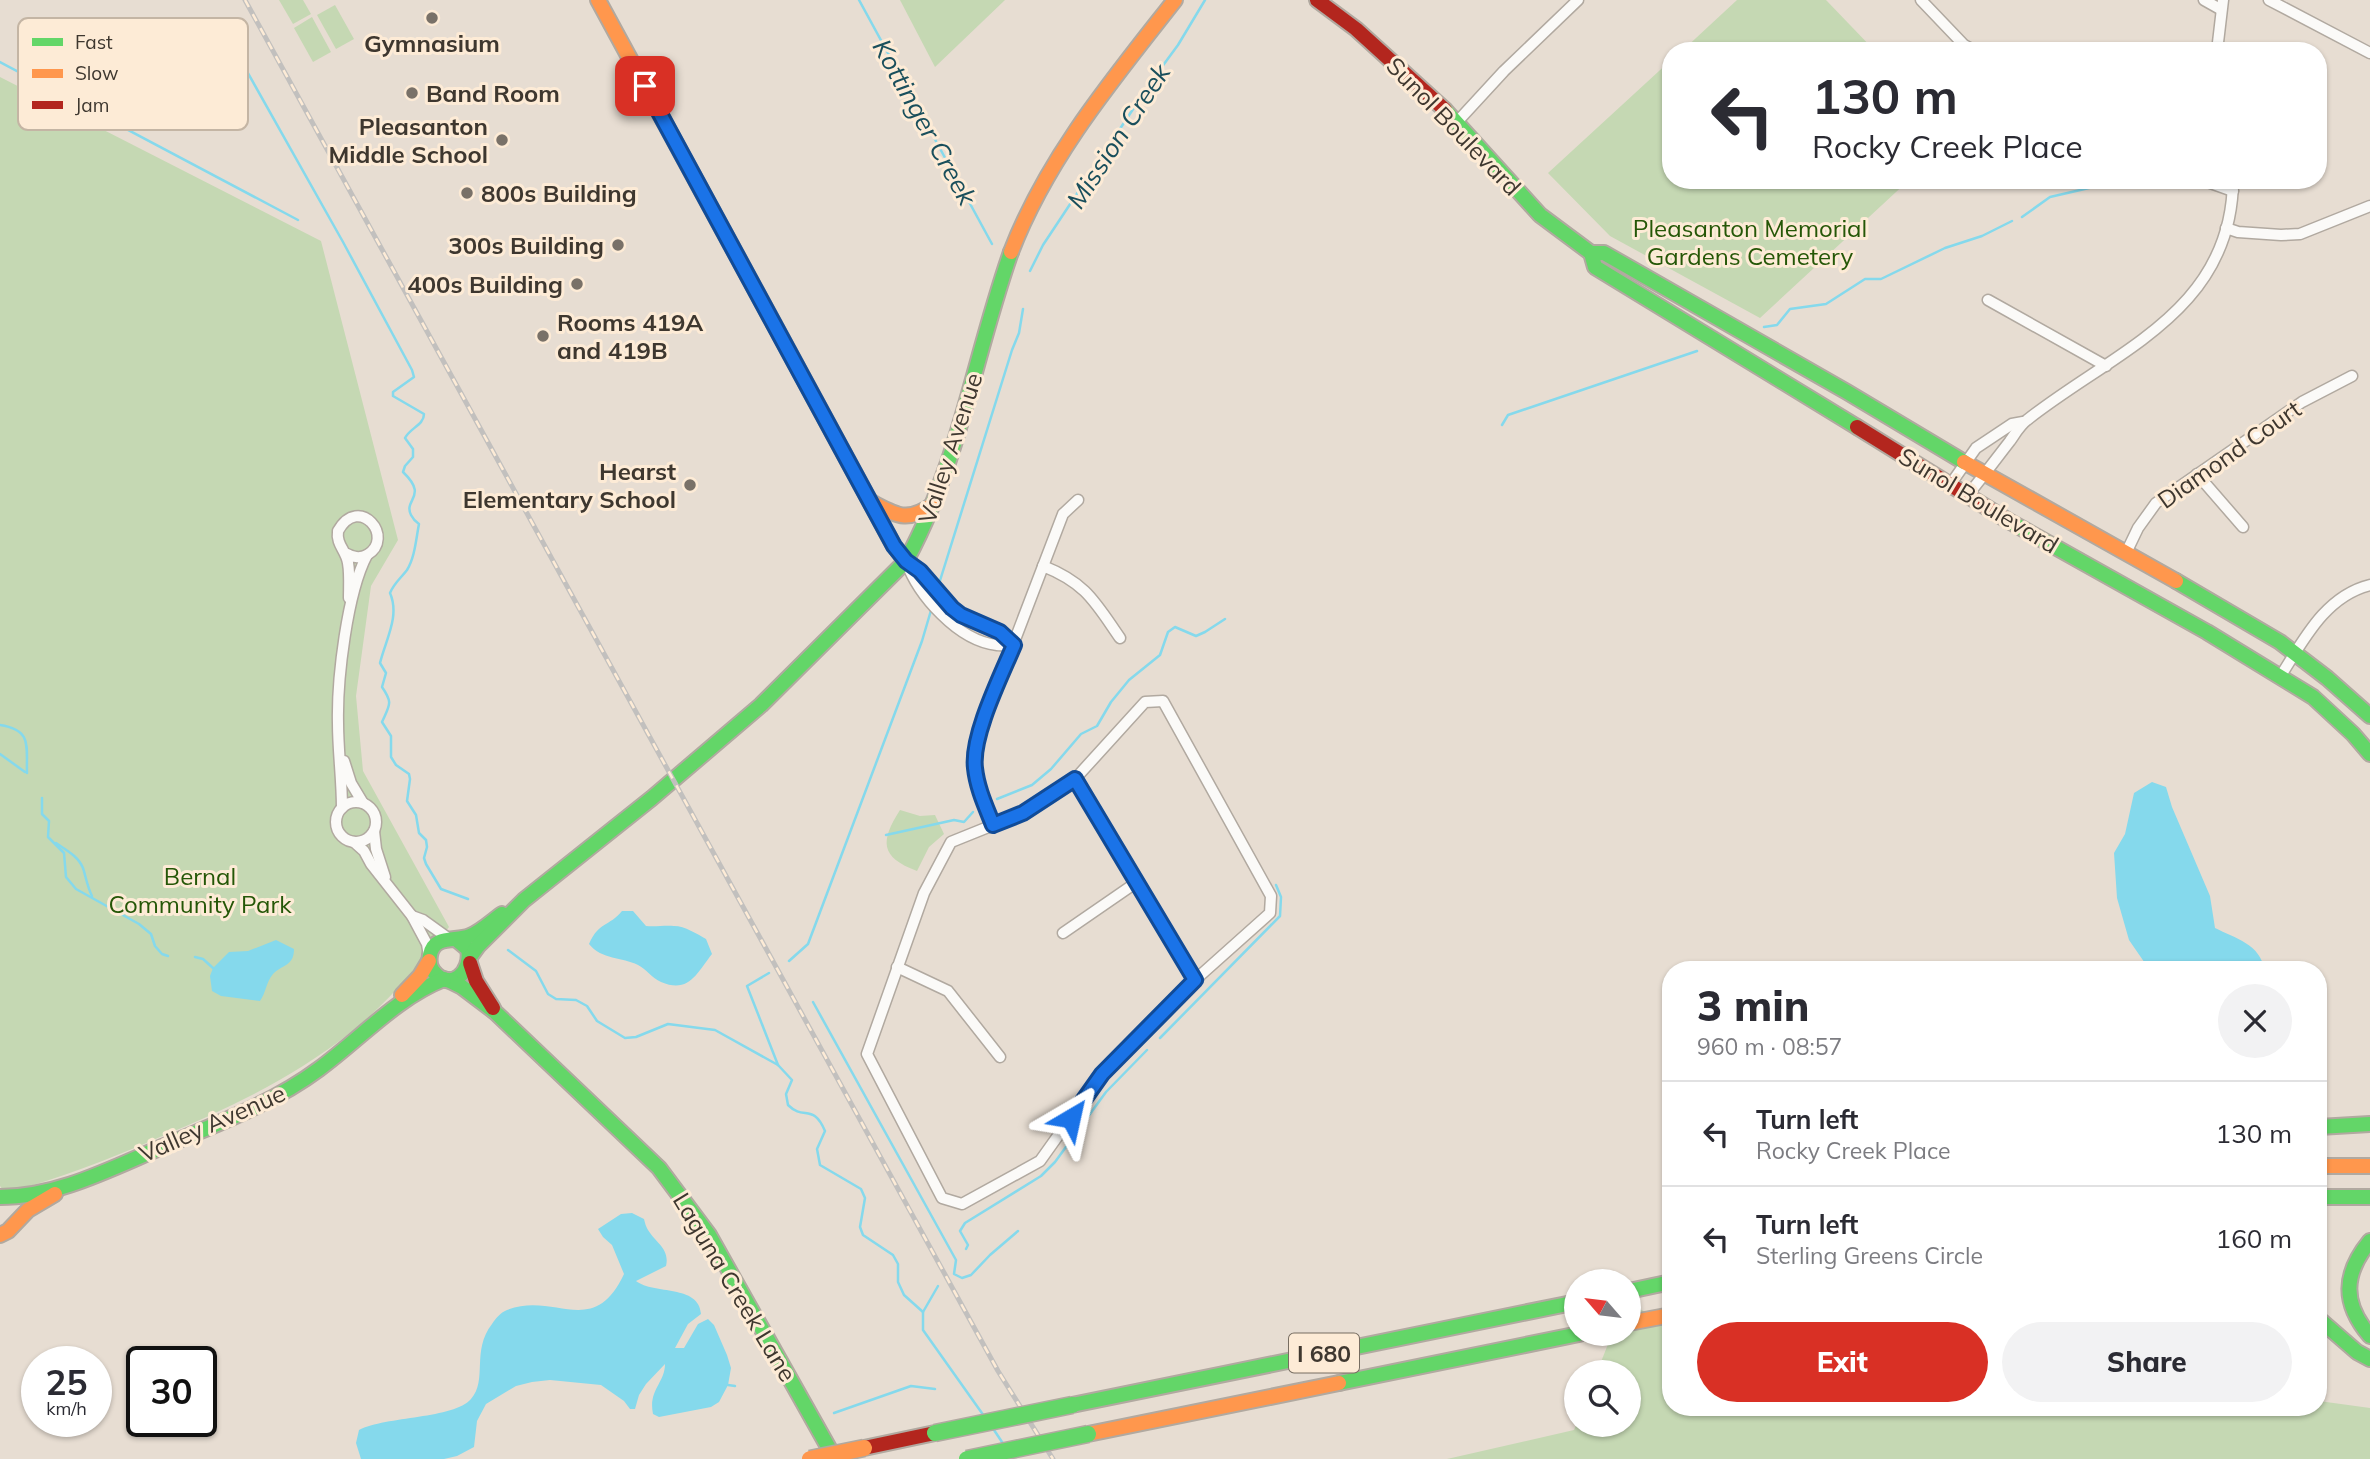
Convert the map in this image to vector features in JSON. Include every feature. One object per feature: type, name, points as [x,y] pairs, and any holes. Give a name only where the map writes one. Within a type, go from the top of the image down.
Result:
[{"type":"main road","points":[[598,0],[894,546],[906,561]]},
{"type":"main road","name":"Valley Avenue","points":[[470,960],[478,946],[524,901],[652,798],[761,705],[906,561],[935,503],[1011,252],[1038,192],[1081,124],[1175,0]]},
{"type":"main road","name":"Sunol Boulevard","points":[[1317,0],[1376,46],[1457,122],[1540,215],[1591,253],[1604,253],[2280,642],[2370,716]]},
{"type":"main road","name":"Sunol Boulevard","points":[[1591,253],[1595,267],[1967,496],[2207,632],[2312,697],[2369,752]]},
{"type":"main road","points":[[1641,294],[1668,302],[1709,326],[1715,326],[1721,320]]},
{"type":"main road","points":[[871,502],[894,514],[911,518],[935,503]]},
{"type":"main road","name":"Valley Avenue","points":[[452,939],[470,935],[524,901]]},
{"type":"main road","points":[[452,939],[468,949],[470,960],[466,972],[458,978],[446,979],[434,973],[429,959],[436,944],[452,939]]},
{"type":"main road","name":"Valley Avenue","points":[[380,1019],[420,976],[429,959]]},
{"type":"main road","name":"Laguna Creek Lane","points":[[470,960],[476,981],[495,1012]]},
{"type":"main road","name":"Valley Avenue","points":[[2,1198],[23,1198],[68,1186],[257,1107],[294,1087],[321,1068],[380,1019],[429,985],[446,979]]},
{"type":"main road","name":"Laguna Creek Lane","points":[[446,979],[462,987],[495,1012],[659,1168],[685,1200],[709,1235],[835,1459]]},
{"type":"main road","points":[[2327,1127],[2370,1124]]},
{"type":"main road","points":[[2327,1166],[2370,1166]]},
{"type":"main road","name":"Valley Avenue","points":[[6,1230],[28,1210],[68,1186]]},
{"type":"main road","points":[[2327,1197],[2370,1197]]},
{"type":"main road","name":"Valley Avenue","points":[[2,1198],[14,1210],[6,1230]]},
{"type":"main road","points":[[2370,1241],[2360,1251],[2350,1271],[2348,1292],[2352,1311],[2360,1326],[2370,1336]]},
{"type":"main road","points":[[1642,1288],[1662,1284]]},
{"type":"main road","name":"I 680","points":[[810,1459],[1564,1304]]},
{"type":"main road","points":[[1642,1321],[1662,1317]]},
{"type":"main road","points":[[2327,1326],[2357,1352],[2370,1359]]},
{"type":"main road","name":"I 680","points":[[967,1459],[1564,1337]]},
{"type":"street","points":[[1457,122],[1504,71],[1578,0]]},
{"type":"street","points":[[1921,0],[1961,42]]},
{"type":"street","points":[[1929,9],[1938,0]]},
{"type":"street","points":[[2204,0],[2221,5],[2218,42]]},
{"type":"street","points":[[2269,0],[2370,53]]},
{"type":"street","points":[[1967,496],[2024,422],[2161,327],[2200,284],[2218,253],[2226,228],[2232,189]]},
{"type":"street","points":[[2226,228],[2238,232],[2300,234],[2370,206]]},
{"type":"street","points":[[1988,300],[2106,366]]},
{"type":"street","name":"Diamond Court","points":[[2126,553],[2138,528],[2156,503],[2302,402],[2352,376]]},
{"type":"street","points":[[1950,485],[1976,447],[2012,424],[2024,422]]},
{"type":"street","points":[[2197,474],[2243,527]]},
{"type":"street","points":[[993,825],[982,799],[975,769],[979,734],[1063,514],[1078,500]]},
{"type":"street","points":[[348,615],[359,572],[367,555],[376,545],[377,531],[370,520],[358,516],[348,518],[338,531],[339,545],[345,553],[349,571],[348,615],[337,720],[341,808],[336,819],[337,829],[342,836],[363,851],[412,916],[427,944],[429,959]]},
{"type":"street","points":[[345,553],[358,557],[367,555]]},
{"type":"street","points":[[906,561],[961,615],[1000,632],[1014,645]]},
{"type":"street","points":[[906,561],[912,580],[955,628],[995,645],[1014,645]]},
{"type":"street","points":[[1044,566],[1067,575],[1084,588],[1120,638]]},
{"type":"street","points":[[2280,677],[2321,615],[2345,596],[2370,585]]},
{"type":"street","points":[[1163,701],[1271,896],[1270,913],[1195,980],[1102,1074],[1040,1161],[962,1204],[942,1198],[867,1054],[924,893],[951,842],[993,825],[1023,813],[1075,779],[1145,702],[1163,701]]},
{"type":"street","points":[[339,748],[351,783],[363,803],[375,814],[376,849],[386,881]]},
{"type":"street","points":[[1075,779],[1195,980]]},
{"type":"street","points":[[341,808],[350,802],[363,803]]},
{"type":"street","points":[[354,842],[365,840],[374,831]]},
{"type":"street","points":[[1063,933],[1137,882]]},
{"type":"street","points":[[412,916],[452,939]]},
{"type":"street","points":[[897,967],[948,991],[1000,1057]]},
{"type":"green space","points":[[279,0],[303,0],[311,14],[293,24]]},
{"type":"green space","points":[[900,0],[1005,0],[935,67]]},
{"type":"green space","points":[[1737,0],[1826,0],[1866,42],[1692,42]]},
{"type":"green space","points":[[335,5],[354,39],[336,49],[317,15]]},
{"type":"green space","points":[[312,17],[331,52],[313,62],[294,28]]},
{"type":"green space","name":"Pleasanton Memorial Gardens Cemetery","points":[[1662,68],[1662,189],[1899,189],[1760,318],[1610,236],[1548,173]]},
{"type":"green space","name":"Bernal Community Park","points":[[0,77],[18,86],[18,130],[104,130],[321,241],[398,540],[371,586],[356,696],[363,771],[449,927],[403,982],[365,1020],[329,1049],[283,1078],[210,1115],[122,1153],[5,1193],[0,1186]]},
{"type":"green space","points":[[900,810],[920,816],[935,815],[944,834],[929,847],[917,871],[896,860],[887,847],[889,831]]},
{"type":"green space","points":[[1642,1310],[1662,1320],[1662,1416],[2327,1416],[2327,1402],[2370,1408],[2370,1459],[1447,1459],[1564,1432],[1564,1437],[1641,1437],[1641,1360],[1602,1360],[1607,1346],[1642,1346]]},
{"type":"water","points":[[2152,782],[2166,787],[2210,896],[2215,928],[2252,948],[2262,961],[2143,961],[2129,940],[2117,898],[2114,853],[2125,834],[2134,793]]},
{"type":"water","points":[[622,911],[633,911],[646,926],[678,926],[691,931],[706,939],[712,954],[691,980],[679,985],[661,982],[632,962],[606,956],[589,944],[600,928]]},
{"type":"water","points":[[276,940],[294,949],[294,955],[290,962],[271,977],[260,1001],[221,996],[212,991],[210,976],[213,968],[229,952],[248,951]]},
{"type":"water","points":[[632,1213],[644,1219],[667,1260],[666,1266],[636,1281],[693,1298],[701,1314],[688,1324],[675,1348],[684,1348],[698,1324],[708,1319],[714,1325],[731,1368],[728,1385],[719,1402],[711,1407],[659,1417],[653,1414],[653,1399],[665,1364],[646,1384],[635,1409],[630,1409],[624,1401],[601,1385],[550,1380],[532,1382],[516,1386],[486,1404],[477,1421],[474,1447],[457,1456],[444,1459],[361,1459],[356,1443],[359,1430],[371,1425],[450,1410],[471,1399],[478,1383],[482,1344],[502,1313],[525,1306],[586,1309],[599,1305],[612,1294],[624,1274],[612,1245],[598,1229],[621,1214]]},
{"type":"waterway","name":"Kottinger Creek","points":[[859,0],[992,244]]},
{"type":"waterway","name":"Mission Creek","points":[[1030,271],[1043,245],[1178,45],[1205,0]]},
{"type":"waterway","points":[[0,62],[18,72]]},
{"type":"waterway","points":[[248,73],[412,370],[414,377],[393,392],[393,396],[424,414],[422,421],[405,438],[413,449],[413,457],[403,472],[415,492],[409,510],[419,524],[410,565],[390,593],[393,619],[380,663],[386,673],[382,687],[389,704],[382,722],[391,736],[391,757],[396,765],[409,774],[407,801],[416,815],[419,833],[426,840],[426,864],[441,889],[468,899]]},
{"type":"waterway","points":[[128,130],[298,220]]},
{"type":"waterway","points":[[2022,217],[2050,197],[2085,189]]},
{"type":"waterway","points":[[1764,327],[1777,325],[1790,309],[1826,304],[1865,279],[1881,279],[1945,248],[1982,236],[2012,221]]},
{"type":"waterway","points":[[938,587],[1019,333],[1023,309]]},
{"type":"waterway","points":[[1502,425],[1508,415],[1697,351]]},
{"type":"waterway","points":[[789,961],[808,944],[922,641],[932,607]]},
{"type":"waterway","points":[[997,799],[1032,785],[1051,769],[1081,734],[1097,726],[1111,702],[1129,680],[1160,655],[1168,632],[1175,627],[1196,636],[1225,619]]},
{"type":"waterway","points":[[0,725],[18,731],[26,741],[27,773]]},
{"type":"waterway","points":[[0,754],[25,772]]},
{"type":"waterway","points":[[42,798],[42,814],[49,821],[48,837],[64,853],[66,877],[76,889],[139,924],[151,934],[155,946],[162,954],[168,956]]},
{"type":"waterway","points":[[886,835],[954,820],[964,822],[973,812]]},
{"type":"waterway","points":[[56,843],[81,864],[92,896]]},
{"type":"waterway","points":[[1160,1038],[1280,916],[1281,897],[1276,885]]},
{"type":"waterway","points":[[508,950],[536,971],[548,994],[556,999],[576,1000],[587,1006],[597,1021],[625,1038],[636,1037],[668,1024],[715,1030],[778,1065],[792,1080],[786,1094],[788,1105],[794,1110],[816,1117],[825,1131],[817,1149],[820,1165],[861,1189],[865,1198],[860,1227],[863,1235],[893,1255],[898,1264],[898,1282],[904,1295],[923,1312],[923,1330],[984,1416]]},
{"type":"waterway","points":[[195,957],[203,959],[213,968]]},
{"type":"waterway","points":[[769,973],[747,986],[778,1065]]},
{"type":"waterway","points":[[813,1002],[956,1260],[954,1274],[962,1278],[971,1275],[1018,1231]]},
{"type":"waterway","points":[[966,1249],[968,1245],[960,1231],[965,1223],[1041,1176],[1055,1162],[1106,1092],[1147,1050]]},
{"type":"waterway","points":[[923,1312],[938,1286]]},
{"type":"waterway","points":[[728,1385],[735,1386]]},
{"type":"waterway","points":[[834,1413],[911,1386],[935,1389]]},
{"type":"waterway","points":[[992,1427],[1004,1445]]},
{"type":"railway","points":[[245,0],[998,1371],[1053,1459]]},
{"type":"traffic: fast","points":[[1445,110],[1540,215],[1591,253],[1595,267],[1857,427]]},
{"type":"traffic: fast","points":[[470,957],[524,900],[652,798],[761,705],[906,561],[940,485],[953,447],[1011,252]]},
{"type":"traffic: fast","points":[[1591,253],[1604,253],[1964,462]]},
{"type":"traffic: fast","points":[[774,324],[894,546],[906,561]]},
{"type":"traffic: fast","points":[[2007,520],[2207,632],[2313,697],[2353,734],[2370,754]]},
{"type":"traffic: fast","points":[[2176,581],[2280,642],[2370,716]]},
{"type":"traffic: fast","points":[[456,939],[468,949],[469,957],[464,972],[453,980],[446,980],[430,966],[432,948],[441,941],[470,936],[502,914]]},
{"type":"traffic: fast","points":[[0,1197],[42,1192],[83,1180],[263,1103],[319,1069],[410,997],[444,979]]},
{"type":"traffic: fast","points":[[448,980],[495,1012],[659,1168],[709,1235],[835,1459]]},
{"type":"traffic: fast","points":[[2327,1127],[2370,1124]]},
{"type":"traffic: fast","points":[[2327,1197],[2370,1197]]},
{"type":"traffic: fast","points":[[2370,1241],[2355,1265],[2349,1288],[2354,1312],[2370,1336]]},
{"type":"traffic: fast","points":[[1642,1288],[1662,1284]]},
{"type":"traffic: fast","points":[[1072,1405],[1564,1305]]},
{"type":"traffic: fast","points":[[2327,1326],[2357,1352],[2370,1359]]},
{"type":"traffic: fast","points":[[1339,1383],[1564,1337]]},
{"type":"traffic: fast","points":[[935,1433],[1072,1405]]},
{"type":"traffic: fast","points":[[967,1459],[1088,1434]]},
{"type":"traffic: slow","points":[[598,0],[774,324]]},
{"type":"traffic: slow","points":[[1011,252],[1026,217],[1062,152],[1105,90],[1175,0]]},
{"type":"traffic: slow","points":[[1964,462],[2176,581]]},
{"type":"traffic: slow","points":[[871,502],[902,515],[917,514],[934,504]]},
{"type":"traffic: slow","points":[[402,995],[420,976],[429,961]]},
{"type":"traffic: slow","points":[[2327,1166],[2370,1166]]},
{"type":"traffic: slow","points":[[0,1235],[8,1231],[28,1210],[55,1194]]},
{"type":"traffic: slow","points":[[1642,1321],[1662,1317]]},
{"type":"traffic: slow","points":[[1088,1434],[1339,1383]]},
{"type":"traffic: slow","points":[[810,1459],[864,1448]]},
{"type":"traffic: jam","points":[[1317,0],[1356,29],[1445,110]]},
{"type":"traffic: jam","points":[[1857,427],[2007,520]]},
{"type":"traffic: jam","points":[[470,963],[476,981],[493,1008]]},
{"type":"traffic: jam","points":[[864,1448],[935,1433]]},
{"type":"place","name":"Gymnasium","points":[[432,18]]},
{"type":"place","name":"Band Room","points":[[412,93]]},
{"type":"place","name":"Pleasanton Middle School","points":[[502,140]]},
{"type":"place","name":"800s Building","points":[[467,193]]},
{"type":"place","name":"300s Building","points":[[618,245]]},
{"type":"place","name":"400s Building","points":[[577,284]]},
{"type":"place","name":"Rooms 419A and 419B","points":[[543,336]]},
{"type":"place","name":"Hearst Elementary School","points":[[690,485]]},
{"type":"route","points":[[645,86],[894,546],[952,608],[961,615],[1000,632],[1014,645],[979,734],[975,752],[975,769],[982,799],[993,825],[1023,813],[1075,779],[1195,980],[1102,1074],[1071,1118]]}]
